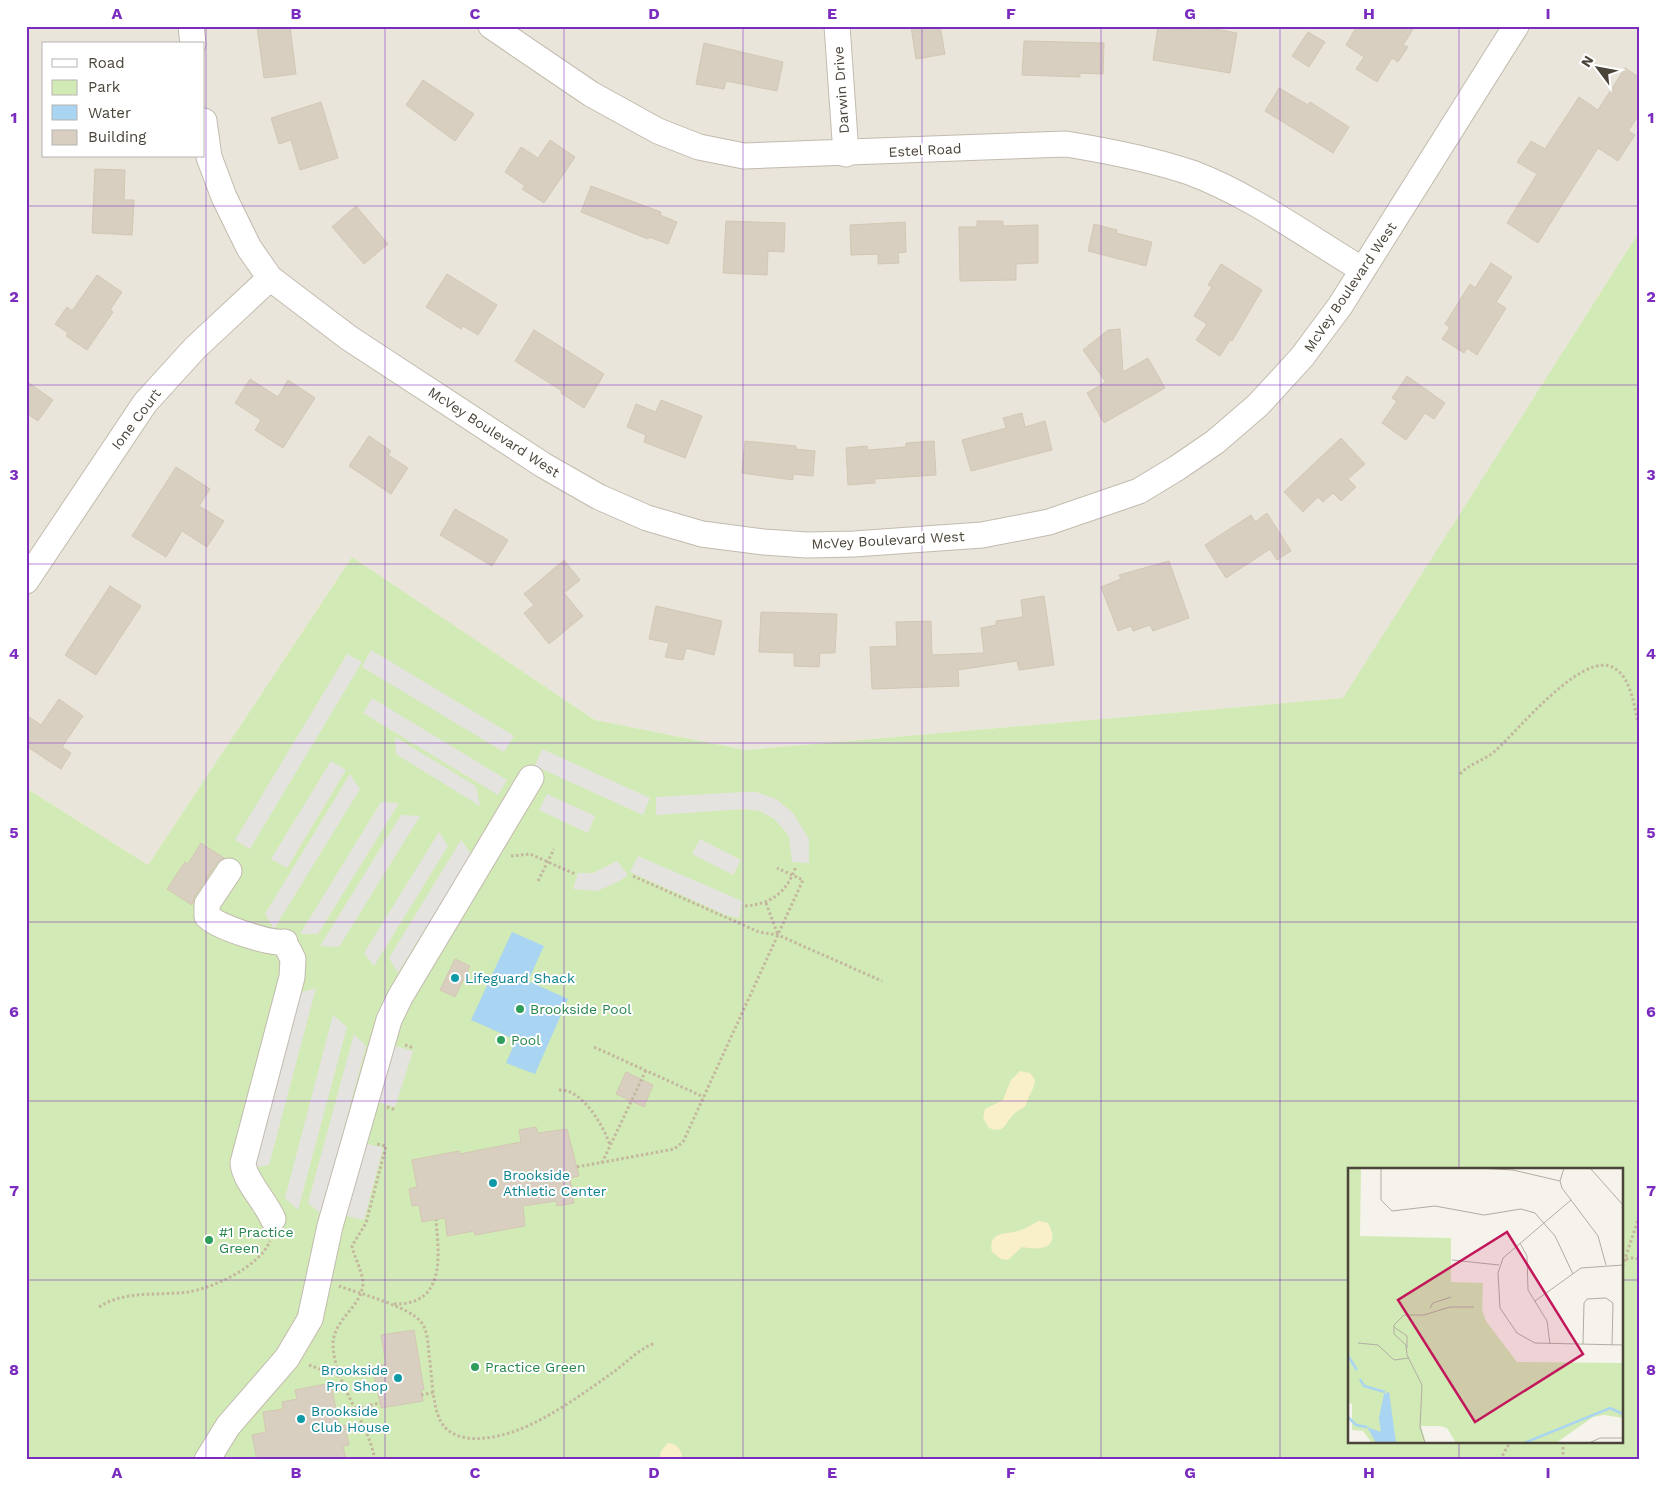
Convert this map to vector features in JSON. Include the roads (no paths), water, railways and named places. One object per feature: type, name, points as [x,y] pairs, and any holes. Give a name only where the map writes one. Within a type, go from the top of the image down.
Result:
[{"type":"street","points":[[191,26],[194,42]]},
{"type":"street","name":"Estel Road","points":[[491,26],[591,94],[658,131],[699,147],[744,156],[846,154],[1066,144],[1115,152],[1192,174],[1244,198],[1363,270]]},
{"type":"street","name":"Darwin Drive","points":[[837,26],[846,154]]},
{"type":"street","name":"McVey Boulevard West","points":[[205,128],[209,157],[224,197],[249,248],[270,278],[348,338],[543,464],[600,497],[646,518],[702,534],[807,545],[854,544],[982,535],[1049,522],[1139,491],[1215,442],[1258,405],[1302,357],[1363,270],[1516,26]]},
{"type":"street","name":"Ione Court","points":[[26,581],[145,403],[195,348],[270,278]]},
{"type":"street","points":[[207,1460],[228,1426],[290,1354],[310,1319],[334,1213],[385,1029],[393,1010],[502,830],[531,778]]},
{"type":"street","points":[[229,871],[207,904],[207,916],[217,922],[286,946],[293,959],[292,977],[243,1163],[247,1177],[263,1199],[273,1219]]},
{"type":"water","name":"Brookside Pool","points":[[512,932],[544,946],[528,981],[568,999],[535,1074],[506,1063],[516,1040],[471,1020]]},
{"type":"place","name":"Lifeguard Shack","points":[[455,978]]},
{"type":"place","name":"Brookside Pool","points":[[520,1009]]},
{"type":"place","name":"Pool","points":[[501,1040]]},
{"type":"place","name":"Brookside Athletic Center","points":[[493,1183]]},
{"type":"place","name":"#1 Practice Green","points":[[209,1240]]},
{"type":"place","name":"Practice Green","points":[[475,1367]]},
{"type":"place","name":"Brookside Pro Shop","points":[[398,1378]]},
{"type":"place","name":"Brookside Club House","points":[[301,1419]]}]
